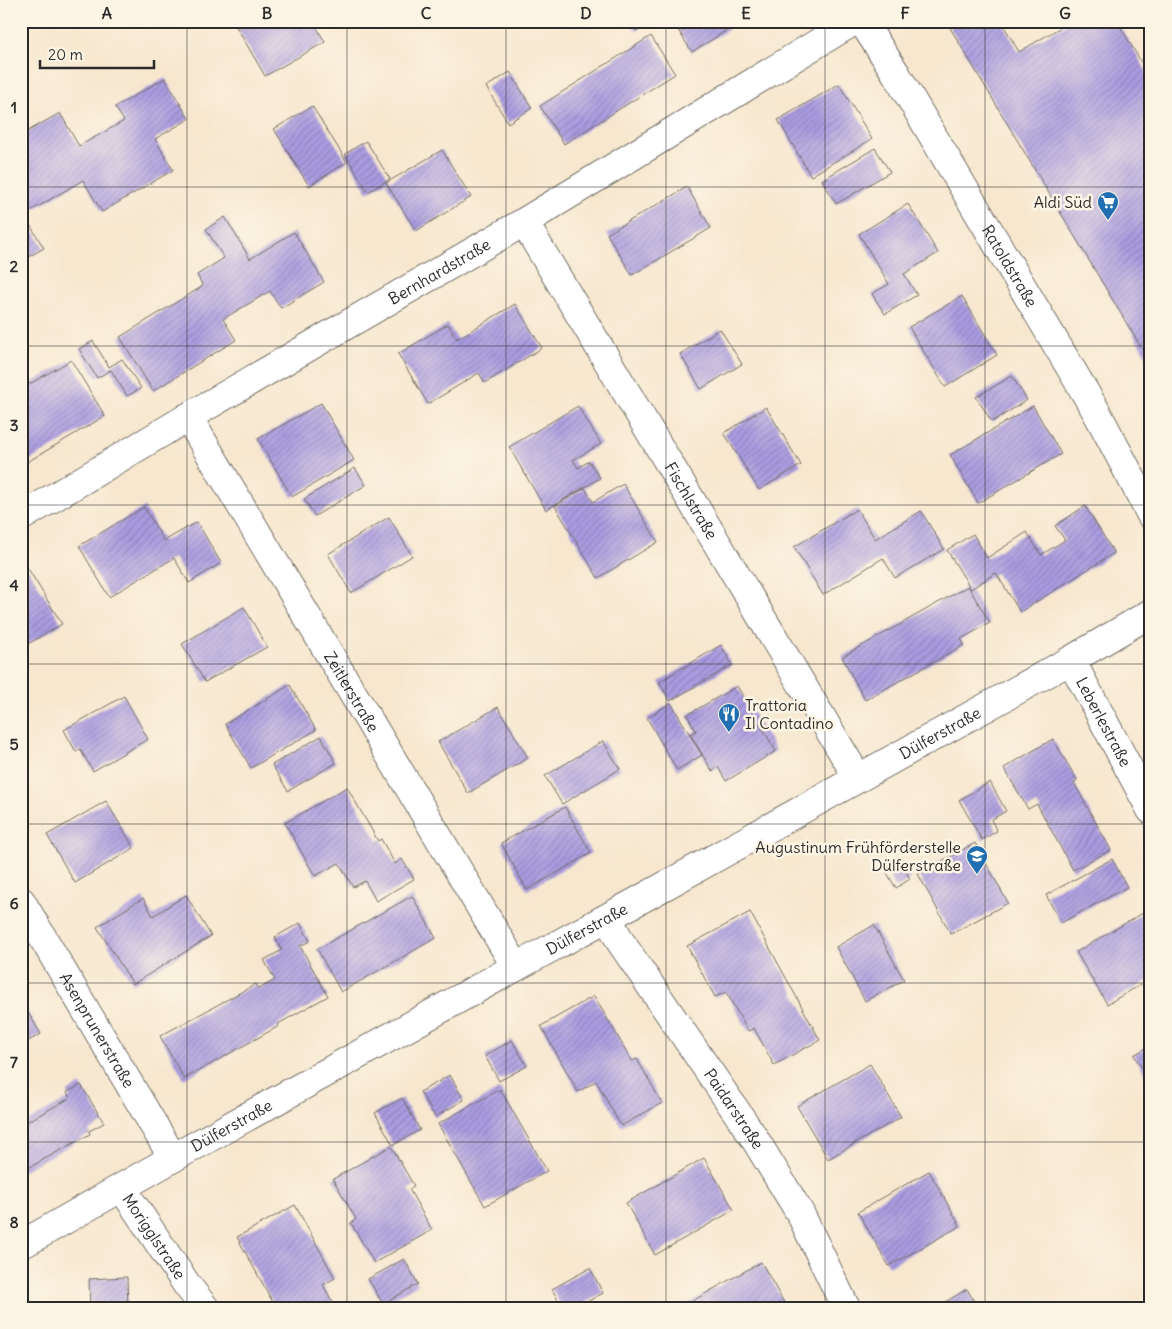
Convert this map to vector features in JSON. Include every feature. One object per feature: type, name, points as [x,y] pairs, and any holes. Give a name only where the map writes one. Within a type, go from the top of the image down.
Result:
[{"type":"street","name":"Bernhardstraße","points":[[21,517],[188,417],[524,222],[854,21]]},
{"type":"street","name":"Ratoldstraße","points":[[862,21],[895,72],[1096,411],[1151,514]]},
{"type":"street","name":"Fischlstraße","points":[[524,222],[858,778]]},
{"type":"street","name":"Zeitlerstraße","points":[[188,417],[516,967]]},
{"type":"street","name":"Dülferstraße","points":[[21,1245],[516,967],[608,918],[1071,660],[1151,613]]},
{"type":"street","name":"Leberlestraße","points":[[1071,660],[1151,810]]},
{"type":"street","name":"Asenprunerstraße","points":[[21,901],[174,1158]]},
{"type":"street","name":"Paidarstraße","points":[[608,918],[620,941],[758,1144],[800,1213],[846,1308]]},
{"type":"street","name":"Morigglstraße","points":[[122,1188],[187,1285],[205,1308]]},
{"type":"building","points":[[233,21],[313,21],[325,42],[265,76]]},
{"type":"building","points":[[630,21],[652,21],[636,31]]},
{"type":"building","points":[[674,21],[724,21],[729,29],[692,52]]},
{"type":"building","name":"Aldi Süd","points":[[946,21],[1001,21],[1019,52],[1071,21],[1117,21],[1151,79],[1151,364]]},
{"type":"building","points":[[651,36],[675,74],[564,144],[540,106]]},
{"type":"building","points":[[510,72],[532,108],[508,123],[486,87]]},
{"type":"building","points":[[165,78],[189,119],[155,139],[173,170],[102,212],[83,180],[24,215],[44,248],[21,261],[21,135],[60,113],[79,146],[124,121],[115,107]]},
{"type":"building","points":[[839,84],[872,139],[811,176],[778,120]]},
{"type":"building","points":[[312,106],[347,162],[309,186],[274,129]]},
{"type":"building","points":[[366,141],[390,179],[368,192],[345,154]]},
{"type":"building","points":[[875,148],[890,172],[836,204],[822,180]]},
{"type":"building","points":[[442,150],[471,197],[416,231],[386,183]]},
{"type":"building","points":[[687,187],[711,228],[632,275],[607,234]]},
{"type":"building","points":[[908,204],[938,253],[904,274],[917,295],[885,314],[872,294],[889,284],[859,234]]},
{"type":"building","points":[[225,217],[250,259],[294,232],[324,282],[281,308],[270,291],[223,319],[236,340],[153,391],[120,337],[203,286],[197,275],[224,258],[206,229]]},
{"type":"building","points":[[962,296],[997,355],[945,387],[909,327]]},
{"type":"building","points":[[515,304],[542,348],[485,383],[479,373],[428,404],[398,354],[448,324],[457,339]]},
{"type":"building","points":[[720,329],[742,364],[701,389],[680,354]]},
{"type":"building","points":[[93,341],[109,367],[122,359],[141,388],[127,396],[111,370],[97,378],[79,349]]},
{"type":"building","points":[[71,360],[105,416],[22,465],[21,389]]},
{"type":"building","points":[[1012,376],[1027,400],[992,422],[976,397]]},
{"type":"building","points":[[321,403],[354,460],[292,497],[258,439]]},
{"type":"building","points":[[578,406],[601,444],[573,460],[578,468],[589,461],[600,478],[546,510],[509,447]]},
{"type":"building","points":[[1033,406],[1061,454],[978,503],[950,455]]},
{"type":"building","points":[[766,407],[801,465],[759,490],[724,433]]},
{"type":"building","points":[[355,468],[366,485],[315,516],[304,499]]},
{"type":"building","points":[[623,484],[658,542],[598,578],[555,506],[585,488],[593,502]]},
{"type":"building","points":[[1085,506],[1114,553],[1020,612],[996,573],[971,589],[947,550],[973,534],[987,558],[1027,532],[1041,555],[1065,540],[1055,526]]},
{"type":"building","points":[[144,507],[164,541],[197,522],[221,563],[189,583],[174,558],[109,597],[79,546]]},
{"type":"building","points":[[857,509],[875,539],[921,511],[944,549],[895,578],[883,558],[823,595],[794,547]]},
{"type":"building","points":[[389,517],[412,556],[351,593],[328,554]]},
{"type":"building","points":[[27,567],[62,624],[21,648],[21,570]]},
{"type":"building","points":[[968,586],[990,623],[961,639],[964,645],[865,700],[842,657]]},
{"type":"building","points":[[244,607],[267,647],[205,682],[182,644]]},
{"type":"building","points":[[721,645],[732,665],[670,701],[659,682]]},
{"type":"building","points":[[290,685],[316,730],[251,768],[225,724]]},
{"type":"building","name":"Trattoria Il Contadino","points":[[737,686],[776,751],[726,781],[718,767],[712,771],[690,734],[696,731],[687,715]]},
{"type":"building","points":[[124,696],[148,739],[93,771],[80,749],[76,752],[64,730]]},
{"type":"building","points":[[671,703],[702,755],[677,770],[647,718]]},
{"type":"building","points":[[498,707],[528,758],[468,793],[438,742]]},
{"type":"building","points":[[321,736],[336,763],[288,791],[272,765]]},
{"type":"building","points":[[1053,739],[1077,780],[1074,783],[1111,850],[1073,870],[1037,804],[1028,809],[1004,768]]},
{"type":"building","points":[[603,741],[620,769],[562,804],[545,776]]},
{"type":"building","points":[[990,782],[1006,811],[991,820],[997,831],[982,840],[959,800]]},
{"type":"building","points":[[347,787],[378,841],[381,839],[395,864],[402,859],[414,879],[376,901],[365,881],[353,887],[339,863],[315,876],[285,823]]},
{"type":"building","points":[[106,801],[134,848],[75,883],[47,835]]},
{"type":"building","points":[[565,807],[591,853],[527,890],[501,843]]},
{"type":"building","points":[[975,843],[1008,903],[951,934],[918,874]]},
{"type":"building","points":[[1112,859],[1127,887],[1061,923],[1046,895]]},
{"type":"building","points":[[899,860],[910,879],[896,888],[884,868]]},
{"type":"building","points":[[186,895],[211,936],[133,984],[97,927],[143,898],[153,916]]},
{"type":"building","points":[[412,896],[436,938],[341,992],[317,949]]},
{"type":"building","points":[[1148,910],[1151,915],[1151,979],[1107,1004],[1076,952]]},
{"type":"building","points":[[750,912],[820,1040],[774,1065],[754,1028],[748,1031],[726,992],[715,997],[687,946]]},
{"type":"building","points":[[300,923],[310,941],[300,946],[328,996],[278,1024],[279,1026],[184,1079],[160,1036],[256,984],[259,989],[275,980],[264,960],[282,950],[275,937]]},
{"type":"building","points":[[874,925],[904,980],[865,1001],[836,947]]},
{"type":"building","points":[[594,996],[632,1061],[637,1059],[662,1103],[621,1126],[596,1081],[578,1092],[541,1026]]},
{"type":"building","points":[[21,1001],[41,1034],[21,1045]]},
{"type":"building","points":[[512,1040],[527,1066],[499,1081],[485,1056]]},
{"type":"building","points":[[1151,1045],[1151,1083],[1134,1055]]},
{"type":"building","points":[[870,1064],[901,1117],[828,1159],[797,1106]]},
{"type":"building","points":[[450,1075],[464,1100],[435,1117],[420,1092]]},
{"type":"building","points":[[81,1085],[104,1123],[89,1131],[90,1134],[21,1172],[21,1125],[70,1098],[67,1092]]},
{"type":"building","points":[[500,1089],[547,1171],[485,1206],[438,1124]]},
{"type":"building","points":[[402,1098],[420,1130],[393,1145],[375,1113]]},
{"type":"building","points":[[391,1146],[414,1186],[409,1189],[432,1230],[374,1263],[351,1223],[356,1219],[333,1179]]},
{"type":"building","points":[[704,1158],[734,1210],[655,1255],[626,1203]]},
{"type":"building","points":[[929,1171],[960,1226],[889,1266],[858,1212]]},
{"type":"building","points":[[295,1205],[335,1278],[323,1285],[336,1308],[288,1308],[286,1305],[276,1308],[237,1237]]},
{"type":"building","points":[[404,1259],[418,1284],[383,1304],[368,1279]]},
{"type":"building","points":[[761,1262],[787,1308],[680,1308]]},
{"type":"building","points":[[590,1268],[603,1293],[576,1308],[562,1308],[552,1289]]},
{"type":"building","points":[[127,1277],[128,1308],[90,1308],[89,1279]]},
{"type":"building","points":[[967,1289],[978,1308],[935,1308]]},
{"type":"building","points":[[444,1303],[447,1308],[436,1308]]},
{"type":"place","name":"Aldi Süd","points":[[1108,221]]},
{"type":"place","name":"Trattoria Il Contadino","points":[[729,733]]},
{"type":"place","name":"Augustinum Frühförderstelle Dülferstraße","points":[[977,875]]}]
